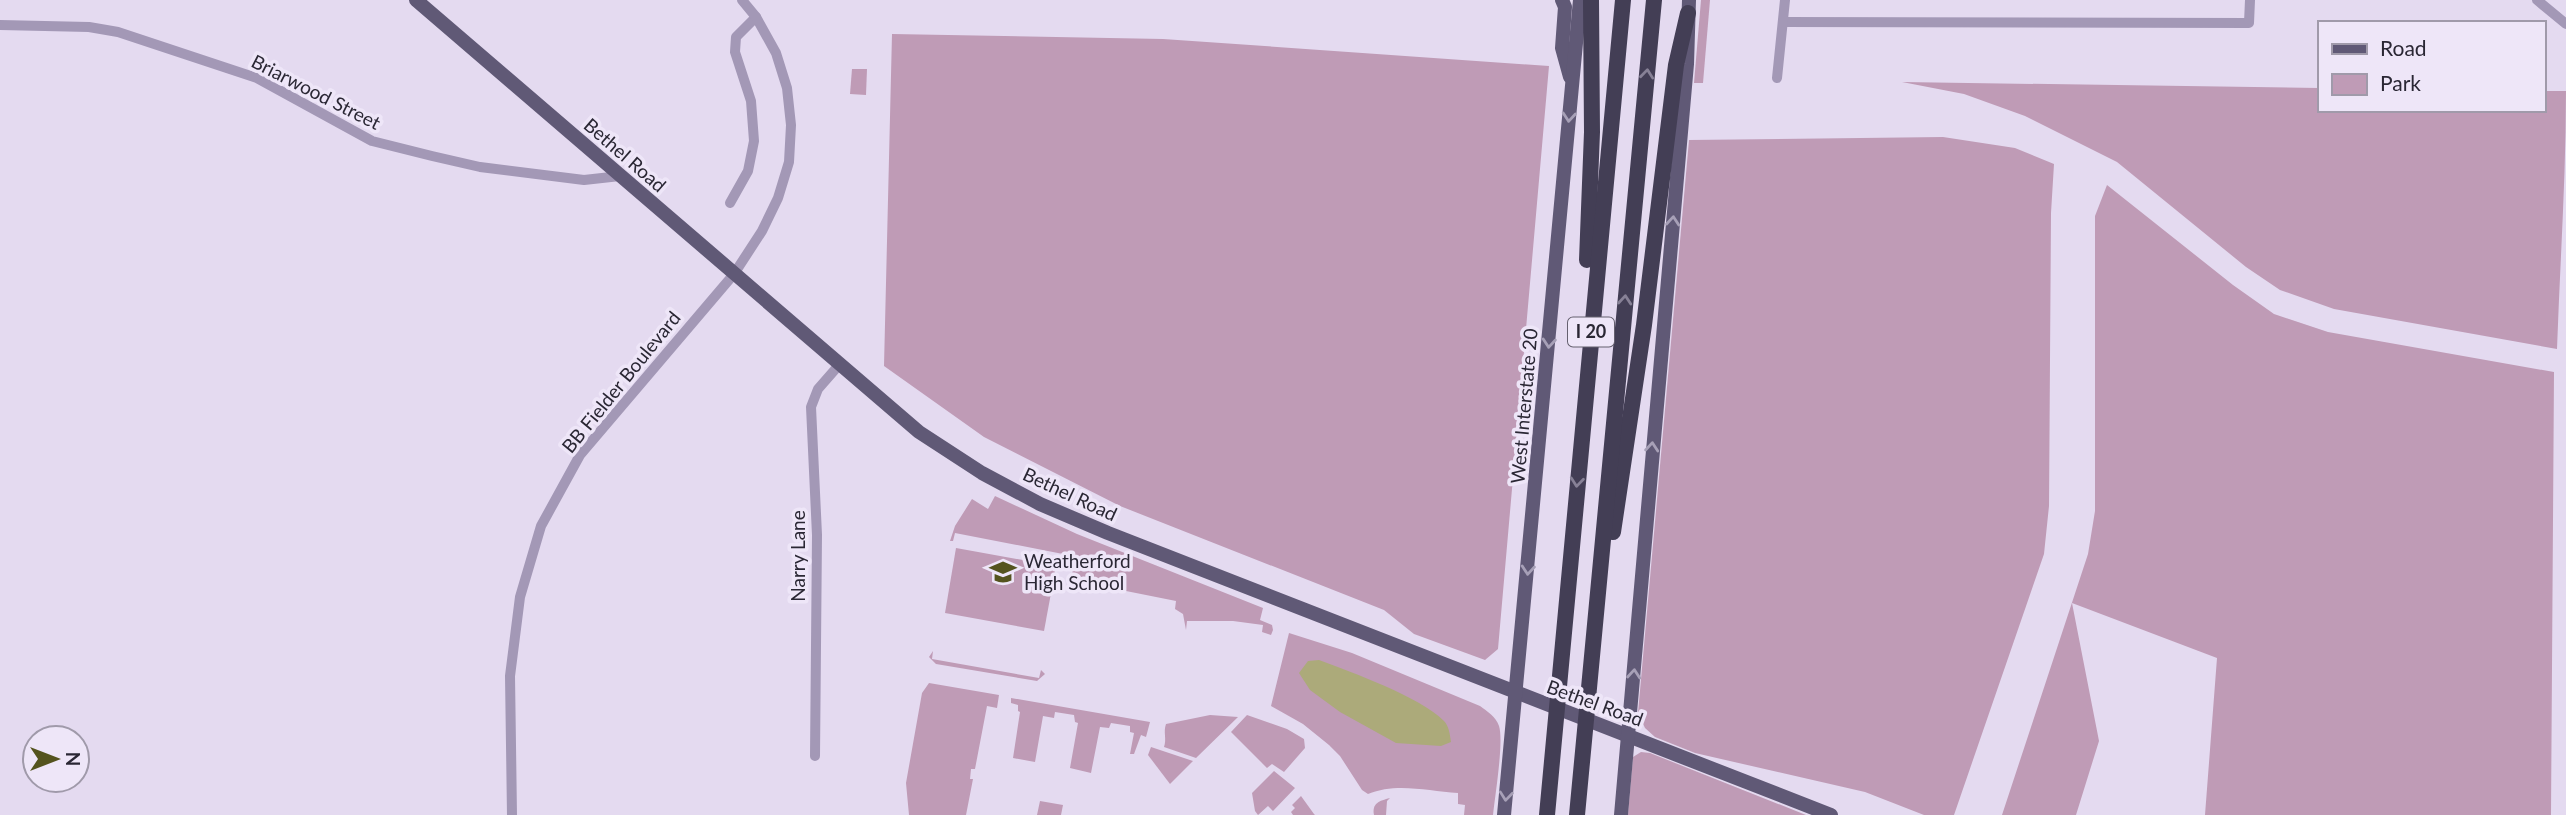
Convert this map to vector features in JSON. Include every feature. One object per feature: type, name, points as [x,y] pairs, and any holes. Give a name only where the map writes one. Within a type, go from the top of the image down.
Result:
[{"type":"highway","points":[[1591,0],[1592,132],[1585,291],[1592,320]]},
{"type":"highway","name":"I 20","points":[[1547,815],[1623,0]]},
{"type":"highway","name":"I 20","points":[[1577,815],[1654,0]]},
{"type":"highway","points":[[1601,563],[1612,534],[1627,451],[1675,65],[1689,6]]},
{"type":"main road","name":"Bethel Road","points":[[416,0],[919,432],[982,473],[1040,504],[1108,533],[1831,815]]},
{"type":"main road","points":[[1562,0],[1565,7],[1562,48],[1572,87]]},
{"type":"main road","name":"West Interstate 20","points":[[1504,815],[1580,0]]},
{"type":"main road","points":[[1621,815],[1688,64],[1689,6]]},
{"type":"street","name":"BB Fielder Boulevard","points":[[512,815],[510,676],[520,597],[541,526],[580,455],[734,274],[762,231],[778,198],[789,162],[791,125],[787,88],[776,53],[756,17],[742,0]]},
{"type":"street","points":[[1777,78],[1785,0]]},
{"type":"street","points":[[1783,22],[2249,23],[2250,0]]},
{"type":"street","points":[[2537,0],[2566,24]]},
{"type":"street","points":[[730,202],[748,171],[754,141],[751,101],[735,52],[736,37],[756,17]]},
{"type":"street","name":"Briarwood Street","points":[[0,25],[89,27],[118,32],[257,78],[372,141],[432,156],[480,167],[584,180],[620,176]]},
{"type":"street","name":"Narry Lane","points":[[815,756],[817,536],[811,407],[818,389],[839,365]]},
{"type":"green space","points":[[1701,0],[1710,0],[1703,83],[1694,83]]},
{"type":"green space","points":[[892,34],[1163,39],[1549,66],[1498,649],[1485,660],[1414,634],[1384,610],[1120,506],[984,437],[884,366]]},
{"type":"green space","points":[[852,69],[867,69],[866,95],[850,94]]},
{"type":"green space","points":[[1902,82],[2318,88],[2318,112],[2545,112],[2545,91],[2566,91],[2557,349],[2334,309],[2280,290],[2246,267],[2117,162],[2025,116],[1964,94]]},
{"type":"green space","points":[[1943,137],[2015,148],[2054,164],[2051,213],[2049,506],[2044,554],[1954,815],[1924,815],[1865,792],[1695,753],[1655,737],[1645,728],[1638,713],[1689,140]]},
{"type":"green space","points":[[2107,185],[2233,285],[2274,314],[2328,332],[2554,372],[2551,815],[2205,815],[2217,658],[2072,603],[2099,741],[2076,815],[2002,815],[2088,554],[2095,511],[2095,216]]},
{"type":"green space","points":[[995,496],[1077,534],[1263,608],[1260,620],[1272,625],[1271,635],[1262,632],[1263,625],[1233,621],[1187,621],[1186,630],[1183,614],[1175,609],[1176,601],[1076,581],[1072,589],[1073,573],[1067,564],[1062,562],[1063,554],[955,533],[953,541],[950,541],[955,526],[972,499],[988,509]]},
{"type":"green space","points":[[956,548],[1056,566],[1044,631],[945,613]]},
{"type":"green space","points":[[1289,633],[1352,653],[1480,706],[1491,714],[1498,723],[1500,733],[1493,815],[1464,815],[1465,805],[1458,804],[1458,793],[1390,788],[1368,794],[1362,790],[1340,756],[1329,745],[1303,724],[1271,706]]},
{"type":"green space","points":[[933,651],[932,659],[1039,678],[1041,670],[1045,674],[1037,681],[936,664],[929,657]]},
{"type":"green space","points":[[929,683],[999,695],[997,708],[987,706],[975,769],[971,769],[970,779],[973,779],[966,815],[909,815],[906,783],[922,693]]},
{"type":"green space","points":[[1011,698],[1150,722],[1146,737],[1141,735],[1134,754],[1130,754],[1134,733],[1130,732],[1130,726],[1111,723],[1109,728],[1100,727],[1091,773],[1070,768],[1078,723],[1075,722],[1074,715],[1055,712],[1054,718],[1043,716],[1035,762],[1013,758],[1020,712],[1018,705],[1011,703]]},
{"type":"green space","points":[[1210,715],[1238,717],[1196,758],[1164,747],[1166,724]]},
{"type":"green space","points":[[1247,715],[1287,729],[1304,739],[1305,748],[1284,772],[1272,764],[1267,768],[1231,732]]},
{"type":"green space","points":[[1151,747],[1193,761],[1170,784],[1148,755]]},
{"type":"green space","points":[[1641,752],[1650,753],[1806,815],[1628,815],[1633,757]]},
{"type":"green space","points":[[1274,771],[1295,788],[1273,811],[1268,806],[1258,815],[1252,793]]},
{"type":"green space","points":[[1301,796],[1315,815],[1293,815],[1291,812],[1295,808],[1292,805]]},
{"type":"green space","points":[[1390,798],[1387,801],[1386,815],[1374,815],[1377,803]]},
{"type":"green space","points":[[1040,801],[1063,805],[1061,815],[1037,815]]},
{"type":"shaded area","points":[[1319,660],[1385,686],[1419,703],[1446,723],[1451,742],[1441,746],[1396,743],[1340,712],[1310,690],[1299,673],[1308,661]]},
{"type":"place","name":"Weatherford High School","points":[[1003,572]]}]
